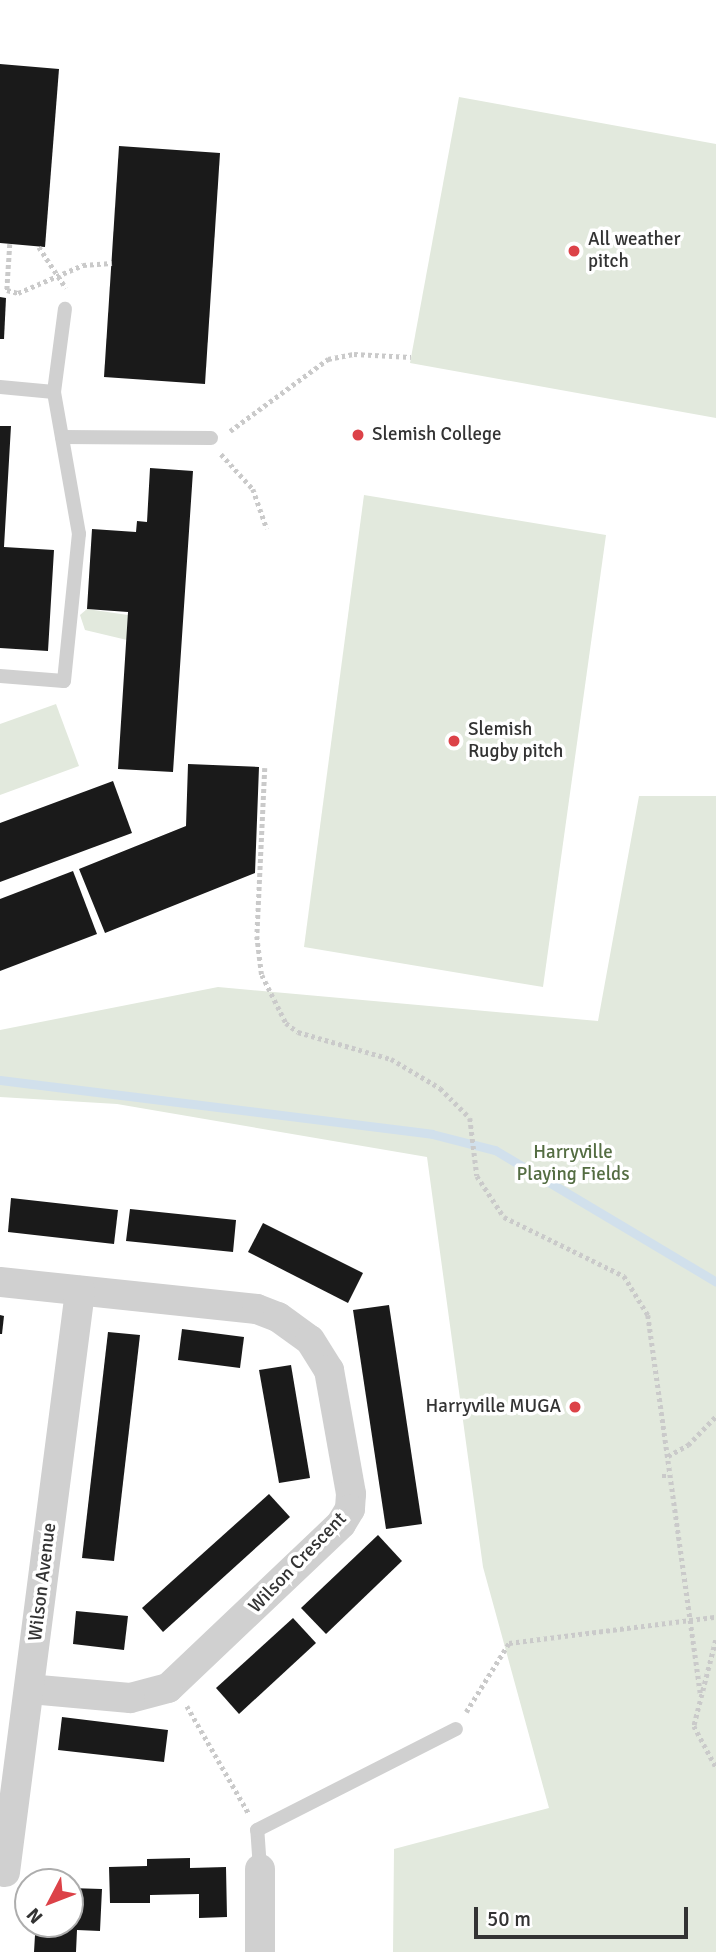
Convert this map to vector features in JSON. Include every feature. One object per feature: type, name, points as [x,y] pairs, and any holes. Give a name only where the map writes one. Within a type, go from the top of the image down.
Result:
[{"type":"street","name":"Wilson Crescent","points":[[0,1282],[268,1312],[310,1340],[334,1382],[351,1494],[348,1515],[174,1684],[149,1696],[130,1698],[30,1689]]},
{"type":"street","name":"Wilson Avenue","points":[[5,1872],[79,1291]]},
{"type":"street","points":[[260,1869],[260,1952]]},
{"type":"lane","points":[[0,676],[64,681],[79,534],[54,392],[65,309]]},
{"type":"lane","points":[[0,387],[54,392]]},
{"type":"lane","points":[[62,437],[211,438]]},
{"type":"lane","points":[[260,1869],[257,1830],[456,1729]]},
{"type":"path","points":[[10,244],[7,290],[18,293],[83,265],[112,263]]},
{"type":"path","points":[[39,247],[68,290],[65,309]]},
{"type":"path","points":[[267,529],[253,489],[213,447],[211,438],[222,436],[328,359],[365,354],[411,357]]},
{"type":"path","points":[[265,768],[257,936],[262,975],[274,1004],[298,1032],[391,1059],[419,1072],[459,1104],[472,1124],[477,1177],[504,1217],[624,1276],[639,1295],[648,1315],[701,1696]]},
{"type":"path","points":[[668,1456],[688,1445],[716,1416]]},
{"type":"path","points":[[662,1476],[669,1476]]},
{"type":"path","points":[[456,1729],[509,1643],[716,1617]]},
{"type":"path","points":[[716,1640],[694,1726],[716,1767]]},
{"type":"path","points":[[174,1684],[257,1830]]},
{"type":"green space","name":"All weather pitch","points":[[459,97],[716,144],[716,418],[410,363]]},
{"type":"green space","name":"Slemish Rugby pitch","points":[[364,495],[606,535],[543,987],[304,947]]},
{"type":"green space","points":[[87,609],[128,615],[127,640],[85,630],[80,615]]},
{"type":"green space","points":[[56,704],[79,766],[0,795],[0,724]]},
{"type":"green space","name":"Harryville Playing Fields","points":[[639,796],[716,796],[716,1952],[393,1952],[394,1849],[549,1808],[483,1567],[427,1157],[117,1104],[0,1097],[0,1030],[218,987],[598,1021]]},
{"type":"building","points":[[0,64],[59,69],[45,247],[0,243]]},
{"type":"building","points":[[119,146],[220,153],[205,384],[104,377]]},
{"type":"building","points":[[0,297],[6,298],[4,339],[0,339]]},
{"type":"building","points":[[0,426],[11,426],[4,547],[54,550],[48,651],[0,648]]},
{"type":"building","points":[[150,468],[193,471],[173,772],[118,769],[128,612],[87,609],[92,529],[136,532],[137,521],[147,522]]},
{"type":"building","points":[[188,764],[259,767],[255,873],[105,933],[79,869],[186,826]]},
{"type":"building","points":[[113,781],[132,833],[0,882],[0,823]]},
{"type":"building","points":[[73,871],[97,934],[0,971],[0,899]]},
{"type":"building","points":[[11,1198],[118,1210],[114,1244],[8,1232]]},
{"type":"building","points":[[130,1209],[236,1220],[233,1252],[126,1241]]},
{"type":"building","points":[[263,1223],[363,1273],[348,1303],[248,1252]]},
{"type":"building","points":[[389,1305],[422,1524],[386,1529],[353,1310]]},
{"type":"building","points":[[0,1315],[4,1316],[2,1334],[0,1334]]},
{"type":"building","points":[[182,1329],[244,1337],[240,1368],[178,1360]]},
{"type":"building","points":[[108,1332],[140,1335],[114,1561],[82,1558]]},
{"type":"building","points":[[291,1365],[310,1478],[279,1483],[259,1370]]},
{"type":"building","points":[[269,1494],[290,1517],[163,1632],[142,1608]]},
{"type":"building","points":[[378,1535],[402,1561],[326,1634],[301,1608]]},
{"type":"building","points":[[76,1611],[128,1616],[124,1650],[73,1644]]},
{"type":"building","points":[[293,1618],[316,1643],[239,1714],[216,1688]]},
{"type":"building","points":[[62,1717],[168,1730],[164,1762],[58,1750]]},
{"type":"building","points":[[190,1858],[190,1868],[226,1867],[227,1917],[199,1918],[199,1894],[150,1895],[150,1903],[110,1903],[109,1867],[147,1866],[147,1859]]},
{"type":"building","points":[[84,1888],[102,1889],[100,1931],[84,1930]]},
{"type":"building","points":[[35,1938],[77,1938],[76,1952],[34,1952]]},
{"type":"waterway","points":[[0,1080],[432,1134],[495,1150],[716,1282]]},
{"type":"place","name":"All weather pitch","points":[[574,251]]},
{"type":"place","name":"Slemish College","points":[[358,435]]},
{"type":"place","name":"Slemish Rugby pitch","points":[[454,741]]},
{"type":"place","name":"Harryville MUGA","points":[[575,1407]]}]
